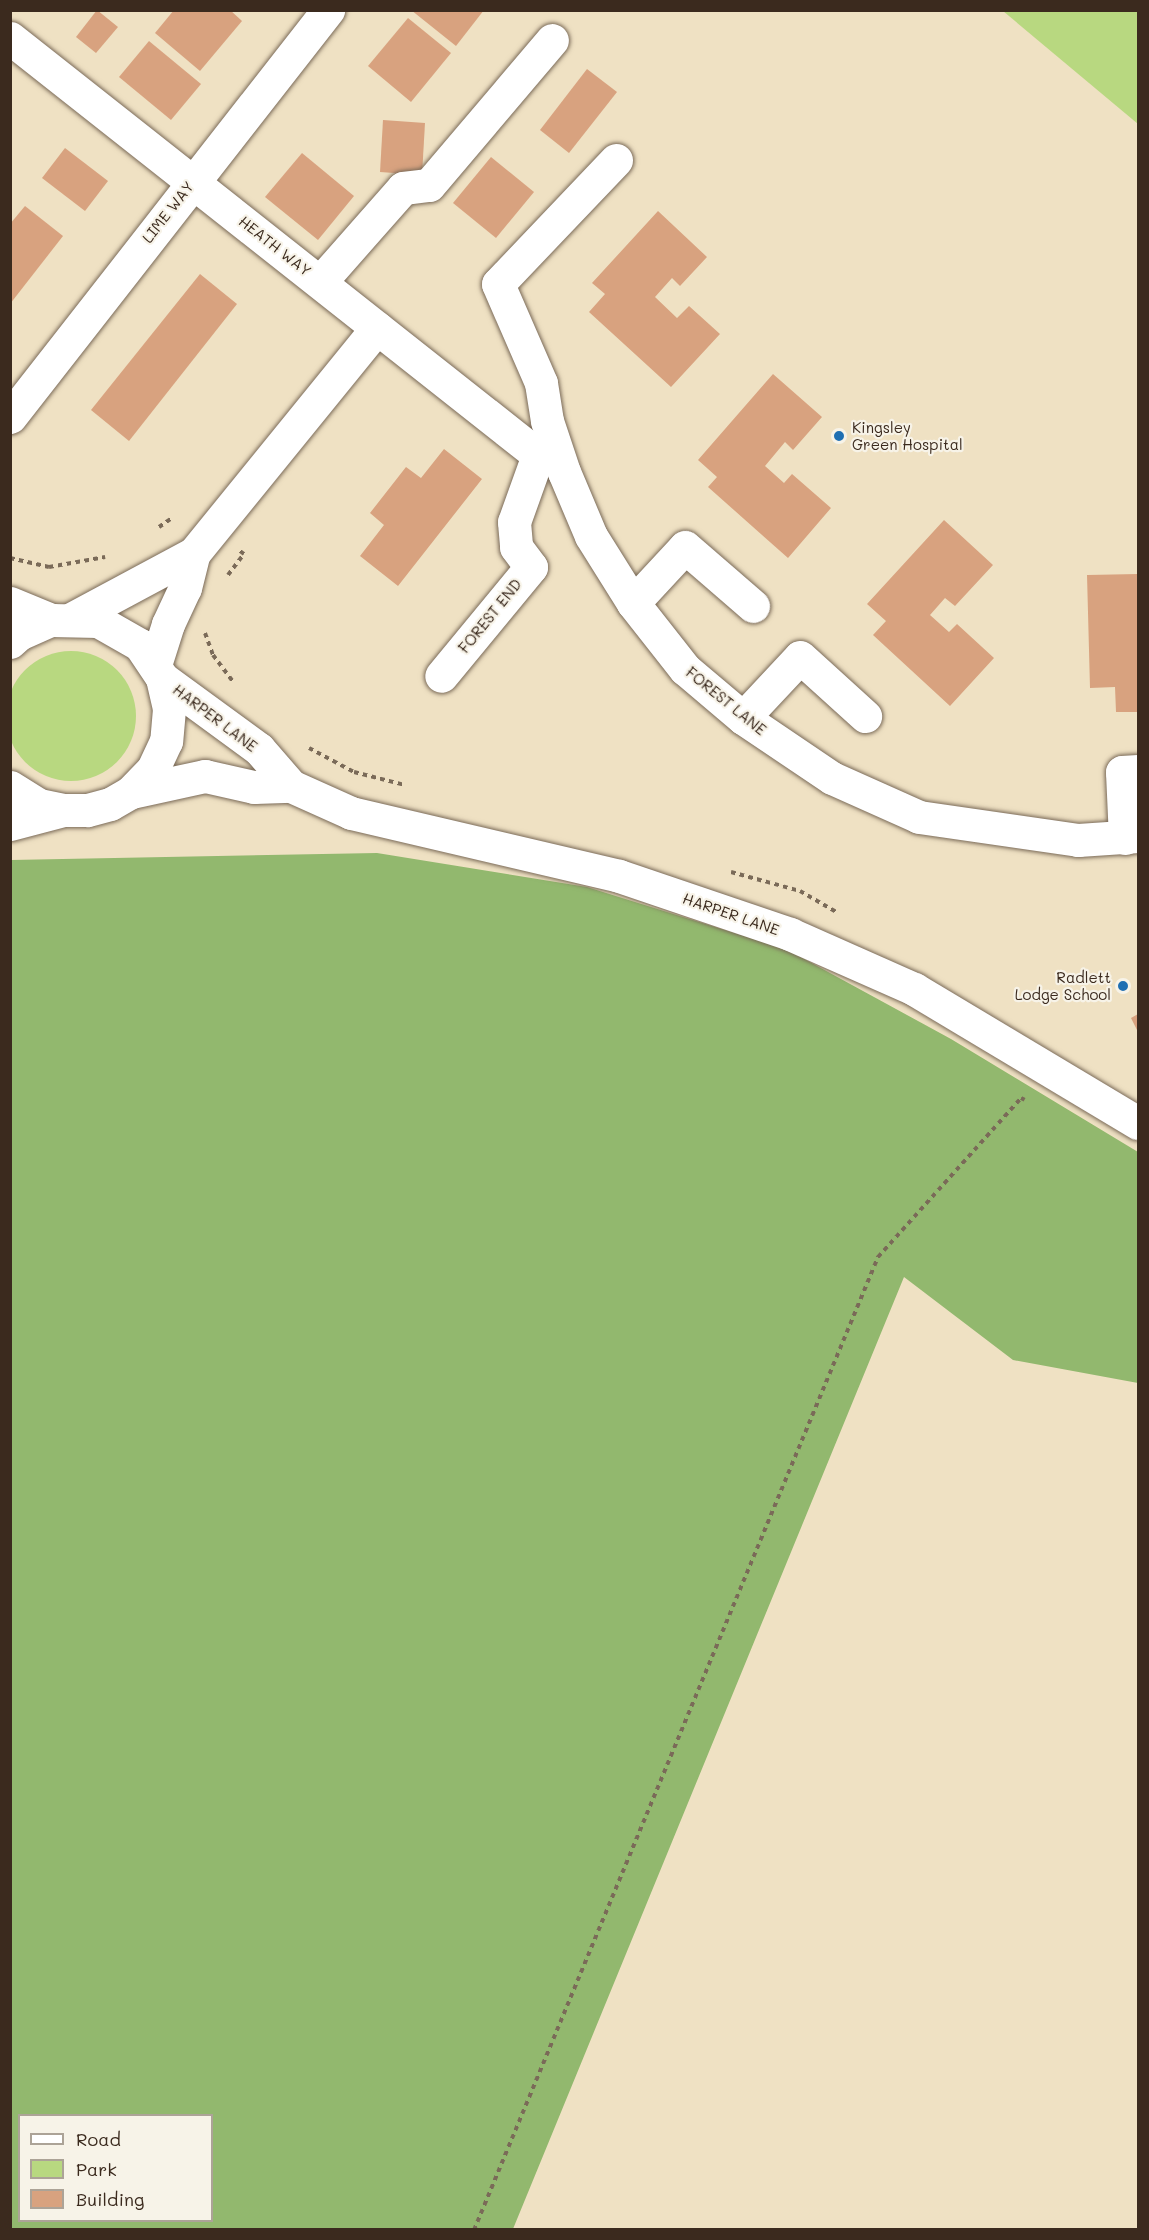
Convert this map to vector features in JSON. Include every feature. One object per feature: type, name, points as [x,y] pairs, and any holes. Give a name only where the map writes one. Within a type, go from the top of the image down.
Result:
[{"type":"street","name":"LIME WAY","points":[[10,417],[191,181],[328,10]]},
{"type":"street","name":"HEATH WAY","points":[[10,38],[321,281],[538,455]]},
{"type":"street","points":[[321,281],[403,188],[429,184],[552,40]]},
{"type":"street","name":"FOREST LANE","points":[[616,160],[498,284],[541,383],[548,421],[573,494],[591,536],[633,603],[685,669],[743,718],[832,778],[919,817],[1078,840],[1132,837]]},
{"type":"street","points":[[10,642],[20,634],[62,619],[194,553],[377,328]]},
{"type":"street","name":"FOREST END","points":[[441,676],[531,567],[516,548],[513,522],[538,455]]},
{"type":"street","points":[[633,603],[685,547],[753,606]]},
{"type":"street","points":[[159,671],[168,624],[185,588],[194,553]]},
{"type":"street","points":[[10,603],[62,619],[98,621],[120,631],[140,645],[159,671],[169,709],[166,741],[153,769],[131,792],[87,810],[63,810],[39,805],[10,787]]},
{"type":"street","points":[[743,718],[800,657],[865,716]]},
{"type":"street","name":"HARPER LANE","points":[[159,671],[259,749],[291,786],[351,813],[619,876],[790,934],[915,989],[1138,1123]]},
{"type":"street","points":[[1132,837],[1122,772],[1138,771]]},
{"type":"street","name":"HARPER LANE","points":[[131,792],[205,776],[254,787],[291,786]]},
{"type":"street","points":[[10,824],[63,810]]},
{"type":"path","points":[[151,533],[177,515]]},
{"type":"path","points":[[10,558],[49,567],[108,556]]},
{"type":"path","points":[[474,2229],[878,1257],[1021,1098],[1032,1102]]},
{"type":"green space","points":[[1003,11],[1138,11],[1138,124]]},
{"type":"green space","points":[[71,651],[96,656],[117,670],[131,691],[136,716],[131,741],[117,762],[96,776],[71,781],[46,776],[25,762],[11,741],[6,716],[11,691],[25,670],[46,656]]},
{"type":"green space","points":[[377,853],[587,887],[786,949],[951,1039],[1138,1152],[1138,1383],[1013,1360],[904,1277],[513,2229],[11,2230],[11,860]]},
{"type":"building","points":[[97,10],[118,27],[96,53],[76,37]]},
{"type":"building","points":[[174,10],[230,10],[242,21],[200,71],[155,33]]},
{"type":"building","points":[[411,10],[484,10],[456,46]]},
{"type":"building","points":[[408,18],[451,53],[411,102],[368,66]]},
{"type":"building","points":[[149,41],[201,84],[171,120],[119,77]]},
{"type":"building","points":[[587,69],[617,92],[569,153],[540,130]]},
{"type":"building","points":[[383,120],[425,123],[422,175],[380,172]]},
{"type":"building","points":[[65,148],[108,181],[85,211],[42,178]]},
{"type":"building","points":[[302,153],[354,196],[318,240],[265,197]]},
{"type":"building","points":[[491,157],[534,192],[496,238],[453,203]]},
{"type":"building","points":[[25,206],[63,236],[10,304],[10,224]]},
{"type":"building","points":[[658,211],[707,257],[680,286],[672,278],[655,297],[677,318],[689,306],[720,334],[671,387],[589,312],[605,294],[592,283]]},
{"type":"building","points":[[200,274],[237,304],[129,441],[91,410]]},
{"type":"building","points":[[773,374],[822,417],[793,450],[785,442],[765,466],[784,483],[792,474],[831,508],[788,558],[708,487],[717,477],[698,460]]},
{"type":"building","points":[[444,449],[482,479],[398,586],[360,556],[384,525],[370,513],[406,467],[421,478]]},
{"type":"building","points":[[944,520],[993,565],[955,606],[945,598],[930,615],[949,632],[957,624],[994,658],[950,706],[873,635],[886,621],[867,604]]},
{"type":"building","points":[[1138,574],[1138,712],[1116,712],[1115,687],[1090,688],[1087,575]]},
{"type":"building","points":[[1138,1014],[1138,1032],[1131,1018]]},
{"type":"place","name":"Kingsley Green Hospital","points":[[839,436]]},
{"type":"place","name":"Radlett Lodge School","points":[[1123,986]]}]
